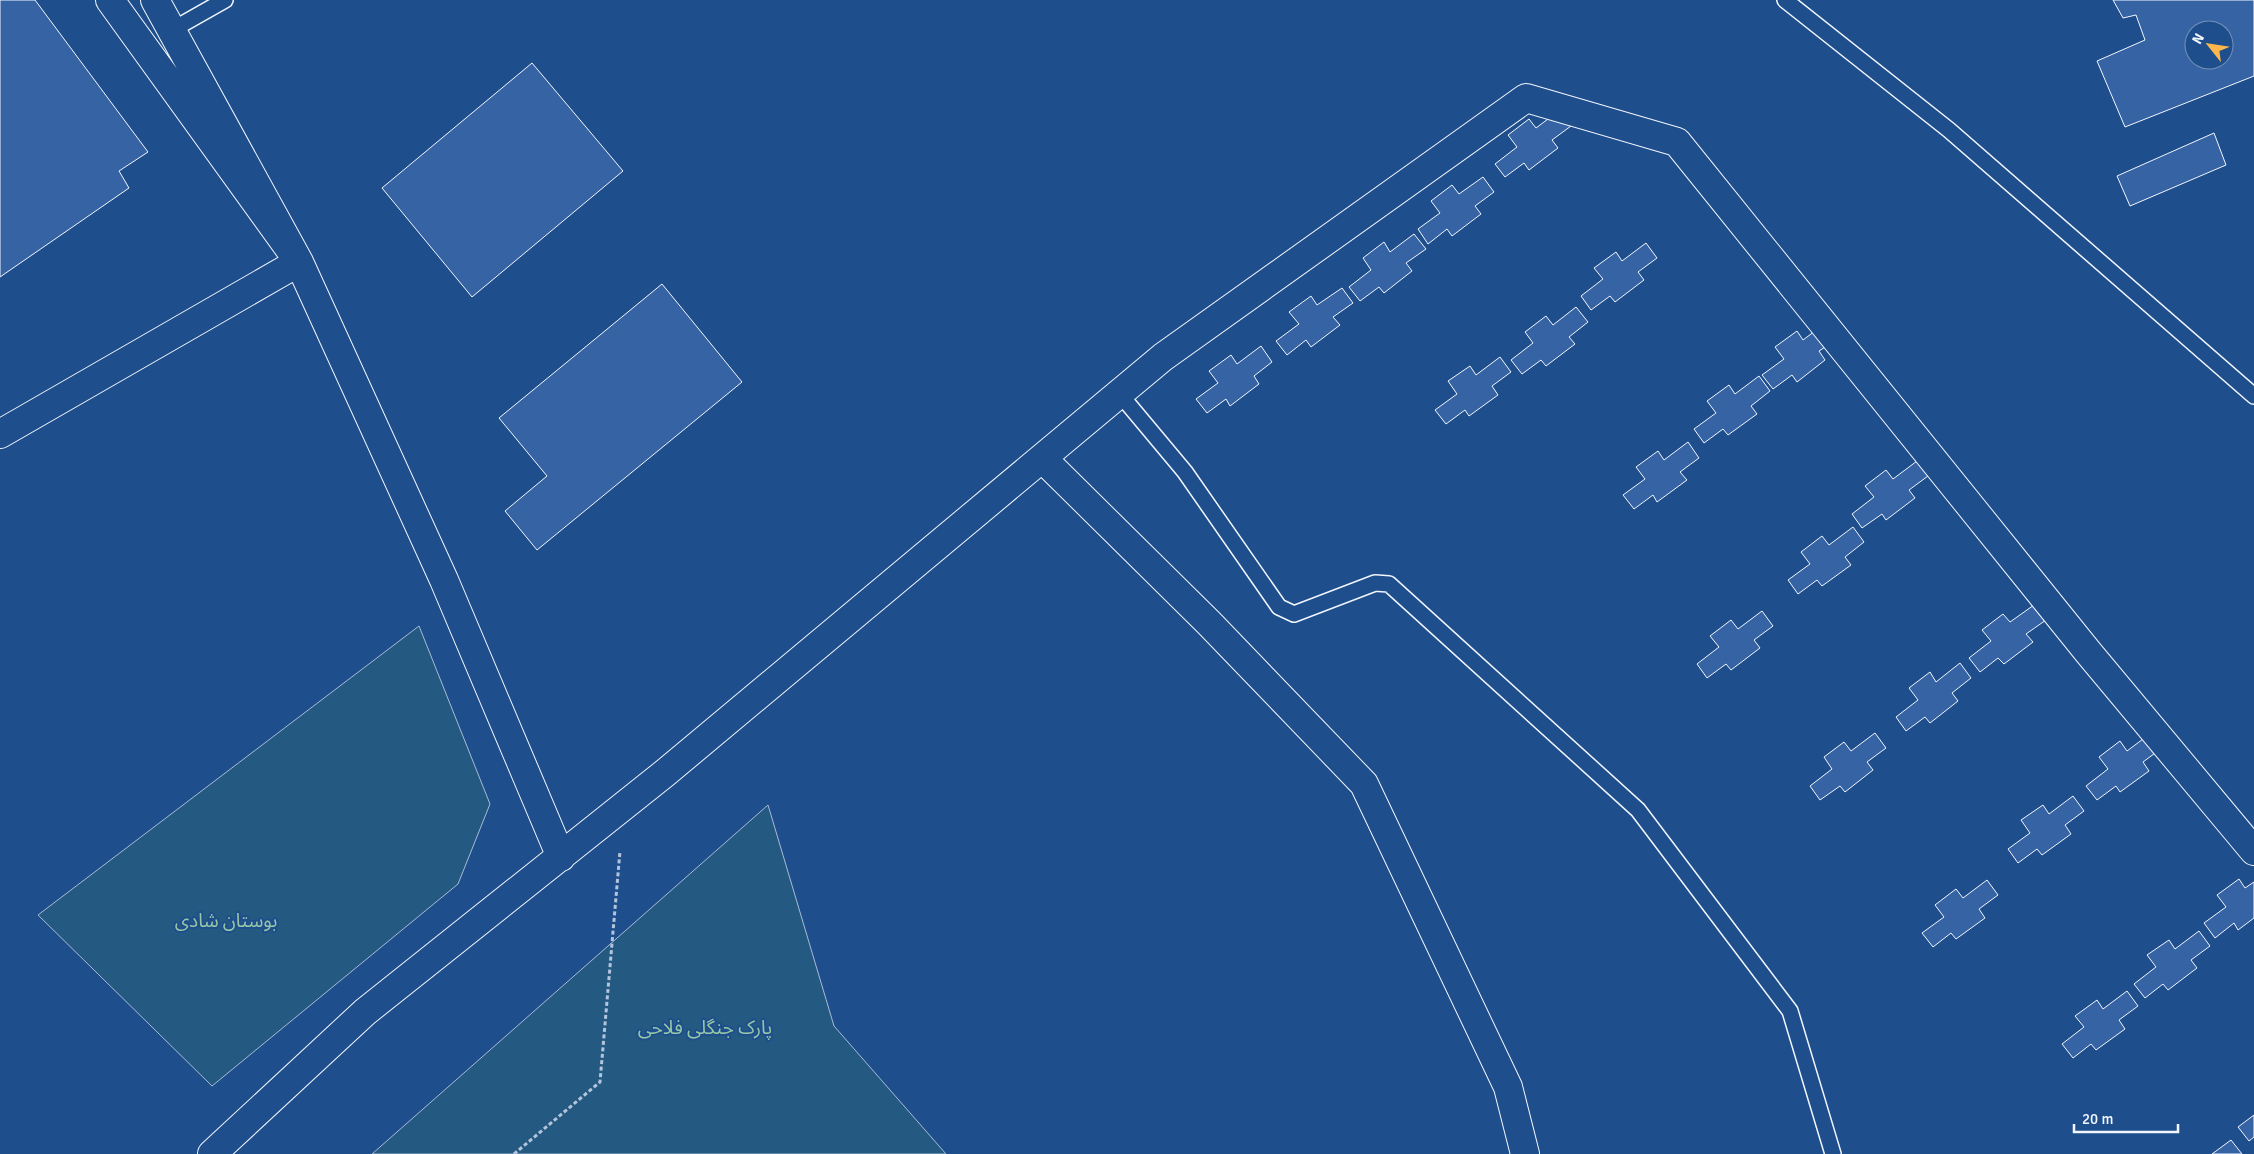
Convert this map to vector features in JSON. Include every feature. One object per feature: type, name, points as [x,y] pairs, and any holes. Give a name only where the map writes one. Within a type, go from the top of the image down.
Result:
[{"type":"street","points":[[110,0],[299,262]]},
{"type":"street","points":[[155,0],[299,262],[444,580],[560,857]]},
{"type":"street","points":[[212,1154],[365,1012],[624,806],[1163,357],[1526,98],[1678,142],[2088,652],[2254,851]]},
{"type":"street","points":[[0,434],[299,262]]},
{"type":"street","points":[[1042,458],[1209,623],[1364,784],[1508,1087],[1525,1154]]},
{"type":"lane","points":[[172,30],[225,0]]},
{"type":"lane","points":[[1785,0],[1949,130],[2254,396]]},
{"type":"lane","points":[[1119,393],[1184,472],[1279,607],[1294,614],[1375,583],[1390,584],[1638,810],[1790,1011],[1833,1154]]},
{"type":"path","points":[[514,1154],[600,1082],[624,806]]},
{"type":"green space","name":"بوستان شادی","points":[[419,626],[490,804],[458,884],[212,1086],[38,915]]},
{"type":"green space","name":"پارک جنگلی فلاحی","points":[[768,805],[834,1026],[946,1154],[372,1154]]},
{"type":"building","points":[[0,0],[35,0],[148,152],[119,171],[129,188],[0,277]]},
{"type":"building","points":[[2113,0],[2254,0],[2254,76],[2125,127],[2097,61],[2145,40],[2136,15],[2123,18]]},
{"type":"building","points":[[532,63],[623,171],[472,297],[382,188]]},
{"type":"building","points":[[1560,110],[1571,126],[1552,140],[1558,148],[1529,170],[1524,163],[1505,177],[1495,164],[1517,147],[1508,135],[1529,119],[1536,128]]},
{"type":"building","points":[[2214,133],[2226,165],[2130,206],[2117,176]]},
{"type":"building","points":[[1483,177],[1494,192],[1475,206],[1481,214],[1452,236],[1447,229],[1428,244],[1418,229],[1440,213],[1431,201],[1452,185],[1459,194]]},
{"type":"building","points":[[1414,234],[1426,249],[1406,263],[1412,271],[1384,293],[1379,287],[1360,301],[1349,287],[1371,270],[1363,258],[1384,242],[1390,252]]},
{"type":"building","points":[[1646,243],[1657,258],[1638,272],[1644,280],[1615,302],[1610,296],[1591,310],[1581,296],[1603,279],[1594,268],[1616,252],[1622,261]]},
{"type":"building","points":[[662,284],[742,382],[537,550],[505,511],[547,476],[499,418]]},
{"type":"building","points":[[1342,288],[1353,303],[1333,317],[1340,325],[1311,347],[1306,340],[1287,355],[1276,341],[1299,324],[1289,312],[1311,296],[1317,305]]},
{"type":"building","points":[[1576,307],[1588,322],[1569,337],[1575,344],[1546,366],[1541,360],[1522,374],[1511,360],[1533,343],[1525,332],[1546,316],[1553,325]]},
{"type":"building","points":[[1827,322],[1839,338],[1819,351],[1825,360],[1797,382],[1792,375],[1773,389],[1762,375],[1784,359],[1775,347],[1797,331],[1803,340]]},
{"type":"building","points":[[1261,346],[1272,362],[1254,376],[1259,384],[1230,406],[1226,399],[1207,413],[1196,399],[1218,383],[1209,371],[1231,355],[1237,364]]},
{"type":"building","points":[[1500,357],[1511,372],[1492,386],[1498,395],[1469,416],[1465,410],[1446,424],[1435,410],[1457,394],[1448,381],[1470,366],[1476,375]]},
{"type":"building","points":[[1759,376],[1770,391],[1751,406],[1757,414],[1728,435],[1723,429],[1704,443],[1694,429],[1716,413],[1707,401],[1729,385],[1735,394]]},
{"type":"building","points":[[1688,442],[1699,458],[1680,472],[1687,480],[1657,502],[1653,495],[1634,509],[1623,495],[1645,479],[1636,467],[1658,451],[1664,460]]},
{"type":"building","points":[[1917,461],[1928,476],[1909,490],[1915,498],[1886,520],[1882,514],[1862,528],[1852,514],[1874,497],[1865,486],[1886,470],[1893,479]]},
{"type":"building","points":[[1853,527],[1864,542],[1845,557],[1851,565],[1822,586],[1817,580],[1798,594],[1788,580],[1810,564],[1801,552],[1822,536],[1829,545]]},
{"type":"building","points":[[2034,605],[2046,620],[2026,634],[2033,642],[2004,664],[1998,658],[1980,672],[1969,658],[1991,641],[1982,630],[2003,614],[2010,622]]},
{"type":"building","points":[[1762,611],[1773,626],[1754,640],[1760,648],[1731,670],[1726,664],[1707,678],[1697,664],[1719,647],[1710,636],[1731,620],[1738,629]]},
{"type":"building","points":[[1960,663],[1971,678],[1952,693],[1958,701],[1930,723],[1925,717],[1906,731],[1896,717],[1918,700],[1909,688],[1930,672],[1936,682]]},
{"type":"building","points":[[1875,733],[1886,748],[1867,762],[1873,770],[1845,792],[1840,786],[1820,800],[1810,786],[1832,769],[1824,757],[1844,742],[1851,751]]},
{"type":"building","points":[[2151,733],[2162,748],[2143,762],[2149,771],[2120,792],[2116,786],[2097,800],[2086,786],[2108,769],[2099,757],[2120,741],[2127,751]]},
{"type":"building","points":[[2073,796],[2084,811],[2065,825],[2071,834],[2042,855],[2037,849],[2018,863],[2008,849],[2030,833],[2021,820],[2043,805],[2049,814]]},
{"type":"building","points":[[2239,879],[2245,888],[2254,882],[2254,918],[2238,930],[2234,923],[2215,938],[2204,923],[2226,907],[2217,895]]},
{"type":"building","points":[[1987,880],[1998,895],[1979,909],[1985,918],[1956,939],[1951,933],[1933,947],[1922,933],[1944,917],[1935,905],[1956,889],[1963,898]]},
{"type":"building","points":[[2199,931],[2210,946],[2191,960],[2197,968],[2168,990],[2163,984],[2145,998],[2134,984],[2156,967],[2147,955],[2169,940],[2175,949]]},
{"type":"building","points":[[2127,991],[2138,1006],[2119,1020],[2125,1029],[2096,1050],[2091,1044],[2073,1058],[2062,1044],[2084,1027],[2075,1016],[2097,1000],[2103,1009]]},
{"type":"building","points":[[2254,1115],[2254,1137],[2249,1141],[2238,1127]]},
{"type":"building","points":[[2231,1140],[2242,1154],[2212,1154]]}]
